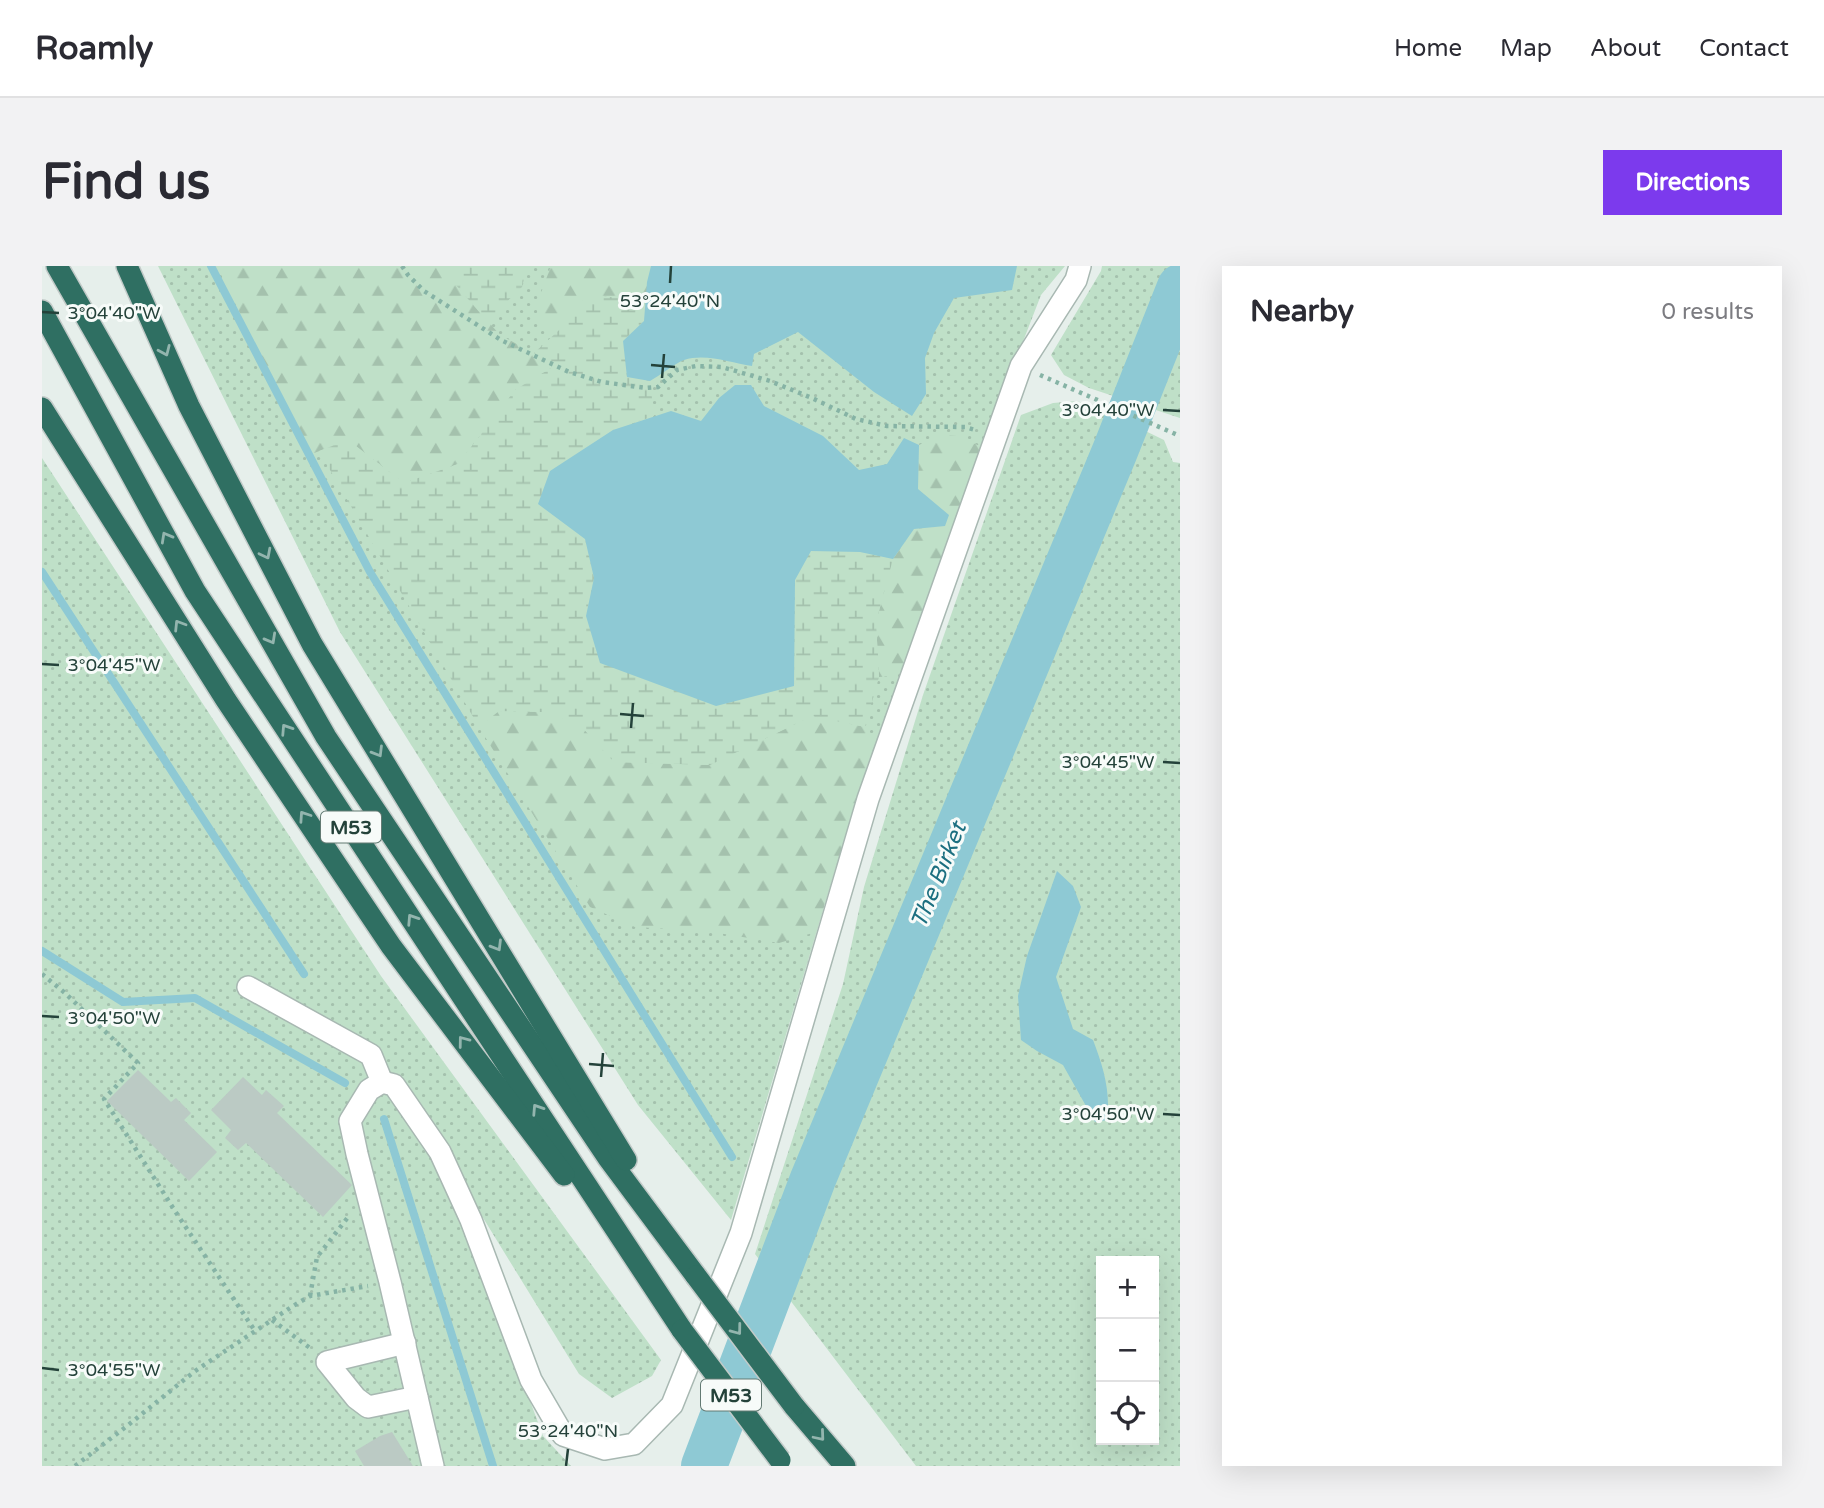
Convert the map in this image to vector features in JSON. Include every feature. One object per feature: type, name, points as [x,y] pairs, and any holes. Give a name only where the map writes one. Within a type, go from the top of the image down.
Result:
[{"type":"highway","name":"M53","points":[[57,266],[326,737],[608,1158],[794,1406],[845,1466]]},
{"type":"highway","points":[[127,266],[190,406],[312,644],[696,1276]]},
{"type":"highway","name":"M53","points":[[42,311],[195,591],[682,1330],[782,1463]]},
{"type":"highway","points":[[42,408],[226,700],[391,946],[682,1330]]},
{"type":"lane","points":[[433,1466],[350,1121],[369,1090],[382,1082],[394,1085],[440,1152],[471,1220],[531,1380],[563,1435],[605,1449],[634,1444],[672,1405],[741,1233],[869,799],[996,436],[1021,366],[1076,280],[1080,266]]},
{"type":"lane","points":[[248,987],[371,1055],[382,1082]]},
{"type":"lane","points":[[405,1343],[327,1362],[356,1398],[368,1407],[417,1397]]},
{"type":"path","points":[[402,266],[424,291],[501,340],[569,372],[601,382],[658,387],[677,370],[696,366],[722,367],[781,385],[856,419],[887,426],[965,427],[996,436]]},
{"type":"path","points":[[1021,366],[1180,436]]},
{"type":"path","points":[[42,974],[138,1063],[104,1099],[255,1331]]},
{"type":"path","points":[[310,1296],[317,1257],[367,1194]]},
{"type":"path","points":[[75,1466],[195,1371],[310,1296],[390,1282]]},
{"type":"path","points":[[272,1320],[327,1362]]},
{"type":"green space","points":[[158,266],[1065,266],[1041,295],[963,496],[837,863],[731,1220],[638,1105],[340,632]]},
{"type":"green space","points":[[217,266],[458,266],[456,285],[500,335],[556,365],[515,390],[458,464],[404,483],[348,440],[309,455]]},
{"type":"green space","points":[[458,266],[527,266],[522,287],[487,321],[456,285]]},
{"type":"green space","points":[[551,266],[651,266],[646,300],[597,296],[555,335],[541,327],[536,306]]},
{"type":"green space","points":[[1102,266],[1180,266],[1180,418],[1089,388],[1064,375],[1051,355]]},
{"type":"green space","points":[[597,296],[646,300],[644,321],[623,341],[627,377],[650,381],[654,416],[613,430],[585,539],[594,578],[586,616],[794,686],[795,580],[811,551],[860,552],[893,559],[876,622],[879,677],[865,727],[812,716],[710,765],[614,762],[580,725],[542,712],[499,711],[479,727],[319,451],[348,440],[404,483],[458,464],[515,390],[556,365],[534,353],[569,321],[570,305]]},
{"type":"green space","points":[[1077,401],[1098,408],[1164,440],[1173,462],[1180,463],[1180,1466],[916,1466],[755,1254],[843,984],[864,887],[923,695],[1021,415],[1053,403]]},
{"type":"green space","points":[[939,435],[957,436],[982,447],[905,663],[892,676],[879,677],[876,622],[893,559],[914,529],[945,526],[918,489],[919,445]]},
{"type":"green space","points":[[42,458],[381,976],[661,1360],[652,1376],[612,1398],[579,1374],[431,1133],[543,1436],[571,1466],[42,1466]]},
{"type":"green space","points":[[498,711],[543,712],[580,725],[614,762],[710,765],[812,716],[865,727],[878,744],[816,932],[779,943],[706,931],[635,927],[590,907],[479,727]]},
{"type":"water","points":[[651,266],[1017,266],[1012,290],[954,298],[934,333],[925,358],[926,394],[912,416],[874,392],[798,332],[754,354],[752,366],[710,358],[692,358],[680,362],[650,381],[627,377],[623,341],[644,321]]},
{"type":"water","points":[[735,385],[751,385],[764,406],[823,436],[859,470],[887,464],[904,438],[919,445],[918,489],[949,515],[945,526],[914,529],[893,559],[860,552],[811,551],[795,580],[794,686],[716,706],[600,663],[586,616],[594,578],[585,539],[538,504],[550,471],[613,430],[671,411],[701,421],[719,398]]},
{"type":"water","points":[[1057,871],[1073,886],[1081,907],[1056,977],[1073,1029],[1093,1040],[1097,1050],[1107,1089],[1107,1120],[1095,1122],[1063,1065],[1021,1040],[1018,996],[1027,956]]},
{"type":"building","points":[[138,1070],[171,1102],[176,1098],[191,1113],[184,1120],[217,1152],[189,1181],[107,1101]]},
{"type":"building","points":[[243,1077],[262,1095],[266,1090],[284,1106],[277,1113],[352,1185],[323,1217],[246,1143],[238,1150],[225,1138],[231,1130],[211,1110]]},
{"type":"building","points":[[392,1432],[413,1466],[364,1466],[355,1451]]},
{"type":"waterway","points":[[211,266],[370,572],[732,1157]]},
{"type":"waterway","name":"The Birket","points":[[704,1466],[813,1179],[1115,451],[1180,287]]},
{"type":"waterway","points":[[42,572],[304,974]]},
{"type":"waterway","points":[[42,951],[123,1002],[195,998],[345,1083]]},
{"type":"waterway","points":[[384,1119],[493,1466]]},
{"type":"waterway","points":[[795,1174],[813,1179]]}]
